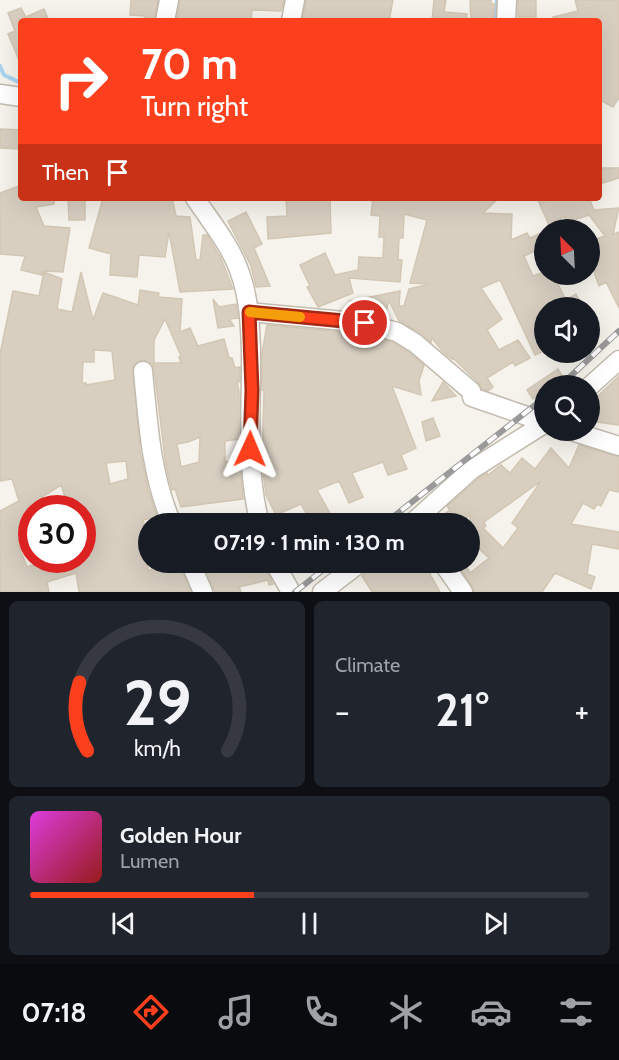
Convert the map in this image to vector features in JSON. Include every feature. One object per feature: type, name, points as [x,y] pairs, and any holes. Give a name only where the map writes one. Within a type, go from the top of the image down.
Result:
[{"type":"street","points":[[166,18],[169,0]]},
{"type":"street","points":[[292,18],[295,0]]},
{"type":"street","points":[[506,18],[507,0]]},
{"type":"street","points":[[0,94],[18,97]]},
{"type":"street","points":[[197,201],[230,251],[240,272],[249,312],[252,390],[250,471],[257,513]]},
{"type":"street","points":[[249,312],[365,323],[397,332],[415,343],[471,392],[472,397],[534,419]]},
{"type":"street","points":[[600,377],[619,360]]},
{"type":"street","points":[[143,371],[151,451],[158,488],[168,513]]},
{"type":"street","points":[[424,513],[471,470],[534,429]]},
{"type":"street","points":[[600,440],[619,446]]},
{"type":"street","points":[[195,573],[203,592]]},
{"type":"street","points":[[280,573],[291,592]]},
{"type":"street","points":[[322,592],[347,573]]},
{"type":"street","points":[[450,573],[463,592]]},
{"type":"building","points":[[131,0],[158,0],[155,18],[130,15]]},
{"type":"building","points":[[180,0],[284,0],[281,11],[252,10],[251,18],[177,18]]},
{"type":"building","points":[[306,0],[393,0],[390,18],[303,18]]},
{"type":"building","points":[[434,0],[446,0],[444,12],[467,14],[467,18],[432,18]]},
{"type":"building","points":[[470,0],[491,0],[491,4],[495,4],[493,18],[471,18]]},
{"type":"building","points":[[518,0],[536,0],[536,17],[518,17]]},
{"type":"building","points":[[575,0],[619,0],[619,98],[613,107],[602,101],[602,18],[553,18],[578,11]]},
{"type":"building","points":[[21,8],[26,17],[44,9],[48,18],[18,18],[18,58],[8,34],[15,31],[8,13]]},
{"type":"building","points":[[0,129],[18,130],[18,149],[0,148]]},
{"type":"building","points":[[602,168],[619,168],[619,178],[603,183]]},
{"type":"building","points":[[18,186],[18,201],[54,201],[54,204],[36,207],[44,226],[70,228],[63,272],[43,271],[42,275],[21,270],[25,256],[0,254],[0,193]]},
{"type":"building","points":[[68,201],[85,201],[85,220],[69,220]]},
{"type":"building","points":[[102,201],[173,201],[176,216],[190,217],[196,260],[200,260],[203,235],[207,235],[221,258],[233,289],[180,292],[169,232],[165,257],[139,255],[137,277],[110,275],[111,254],[89,248]]},
{"type":"building","points":[[286,201],[330,201],[331,233],[268,239],[267,217],[287,216]]},
{"type":"building","points":[[373,201],[496,201],[483,213],[512,214],[511,240],[527,233],[530,238],[534,236],[534,252],[524,256],[534,276],[534,285],[558,285],[564,297],[534,297],[534,353],[500,280],[481,288],[502,319],[487,330],[499,350],[518,340],[530,358],[515,366],[513,362],[487,378],[493,387],[488,391],[482,389],[478,382],[453,358],[443,352],[432,338],[431,342],[421,333],[399,321],[389,301],[384,317],[377,315],[376,305],[352,310],[350,301],[400,291],[399,306],[404,306],[409,289],[430,284],[410,283],[427,220],[404,214],[403,238],[399,238],[398,260],[402,260],[400,282],[349,278],[353,293],[318,307],[307,287],[310,286],[300,265],[325,253],[335,275],[358,270],[359,257],[383,258],[384,237],[379,237],[380,216],[371,215]]},
{"type":"building","points":[[538,201],[590,201],[594,210],[619,208],[613,234],[619,232],[619,308],[606,282],[599,285],[600,238],[605,236],[600,229],[600,219],[592,219],[589,215],[577,219],[565,219],[565,216],[560,219],[546,219]]},
{"type":"building","points":[[246,212],[262,244],[254,248],[270,286],[256,287],[251,266],[228,221]]},
{"type":"building","points":[[44,272],[62,279],[57,309],[72,312],[81,272],[93,320],[103,293],[138,305],[140,290],[159,293],[158,297],[182,299],[180,332],[190,328],[198,346],[224,339],[229,358],[232,358],[235,368],[240,367],[240,382],[237,381],[239,439],[225,441],[225,462],[240,461],[243,499],[181,507],[175,489],[172,490],[166,466],[154,369],[152,364],[143,360],[137,362],[133,367],[140,450],[156,513],[138,513],[138,573],[183,573],[191,592],[79,592],[76,573],[96,573],[96,495],[64,495],[61,485],[45,495],[18,495],[18,498],[12,479],[0,481],[0,354],[13,291],[39,296]],"holes":[[[165,319],[181,356],[179,357],[181,363],[154,363],[154,340]],[[94,350],[112,351],[115,380],[86,385],[82,383],[83,362],[94,362]],[[200,437],[199,462],[181,467],[177,444]],[[126,461],[128,479],[110,484],[106,463]]]},
{"type":"building","points":[[213,299],[219,307],[236,304],[238,318],[229,319],[234,326],[218,328]]},
{"type":"building","points":[[267,325],[363,334],[392,342],[408,352],[424,365],[419,381],[421,395],[392,386],[416,448],[401,455],[407,469],[388,475],[383,462],[352,473],[363,497],[349,503],[339,481],[317,490],[330,513],[306,513],[301,504],[281,513],[275,513],[266,495],[262,463],[264,391],[262,390],[262,353]]},
{"type":"building","points":[[558,369],[562,375],[549,375]]},
{"type":"building","points":[[619,376],[619,425],[600,422],[600,394]]},
{"type":"building","points":[[443,382],[456,396],[432,401]]},
{"type":"building","points":[[534,385],[534,398],[533,399],[527,390]]},
{"type":"building","points":[[433,418],[440,436],[426,441],[422,422]]},
{"type":"building","points":[[579,445],[619,457],[619,492],[609,490],[601,506],[597,504],[594,509],[583,503],[571,524],[619,532],[619,549],[592,544],[587,574],[595,577],[591,589],[555,573],[542,592],[474,592],[463,573],[480,573],[480,565],[489,558],[480,550],[480,513],[446,513],[450,510],[447,506],[478,479],[501,465],[510,473],[522,458],[535,469],[551,448],[569,468]],"holes":[[[541,481],[512,523],[518,528],[503,548],[483,528],[486,526],[484,522]]]},
{"type":"building","points":[[18,502],[18,573],[76,573],[47,582],[49,592],[0,592],[0,511]]},
{"type":"building","points":[[207,573],[268,573],[273,584],[269,585],[268,580],[239,587],[241,592],[215,592]]},
{"type":"building","points":[[365,573],[430,573],[440,592],[372,592],[362,576]]},
{"type":"waterway","points":[[496,18],[497,0]]},
{"type":"waterway","points":[[0,66],[4,75],[18,82]]},
{"type":"railway","points":[[572,375],[619,331]]},
{"type":"railway","points":[[398,513],[534,406]]},
{"type":"railway","points":[[295,592],[319,573]]},
{"type":"slow traffic","points":[[250,312],[300,317]]},
{"type":"route","points":[[250,449],[252,390],[249,312],[365,323]]}]
